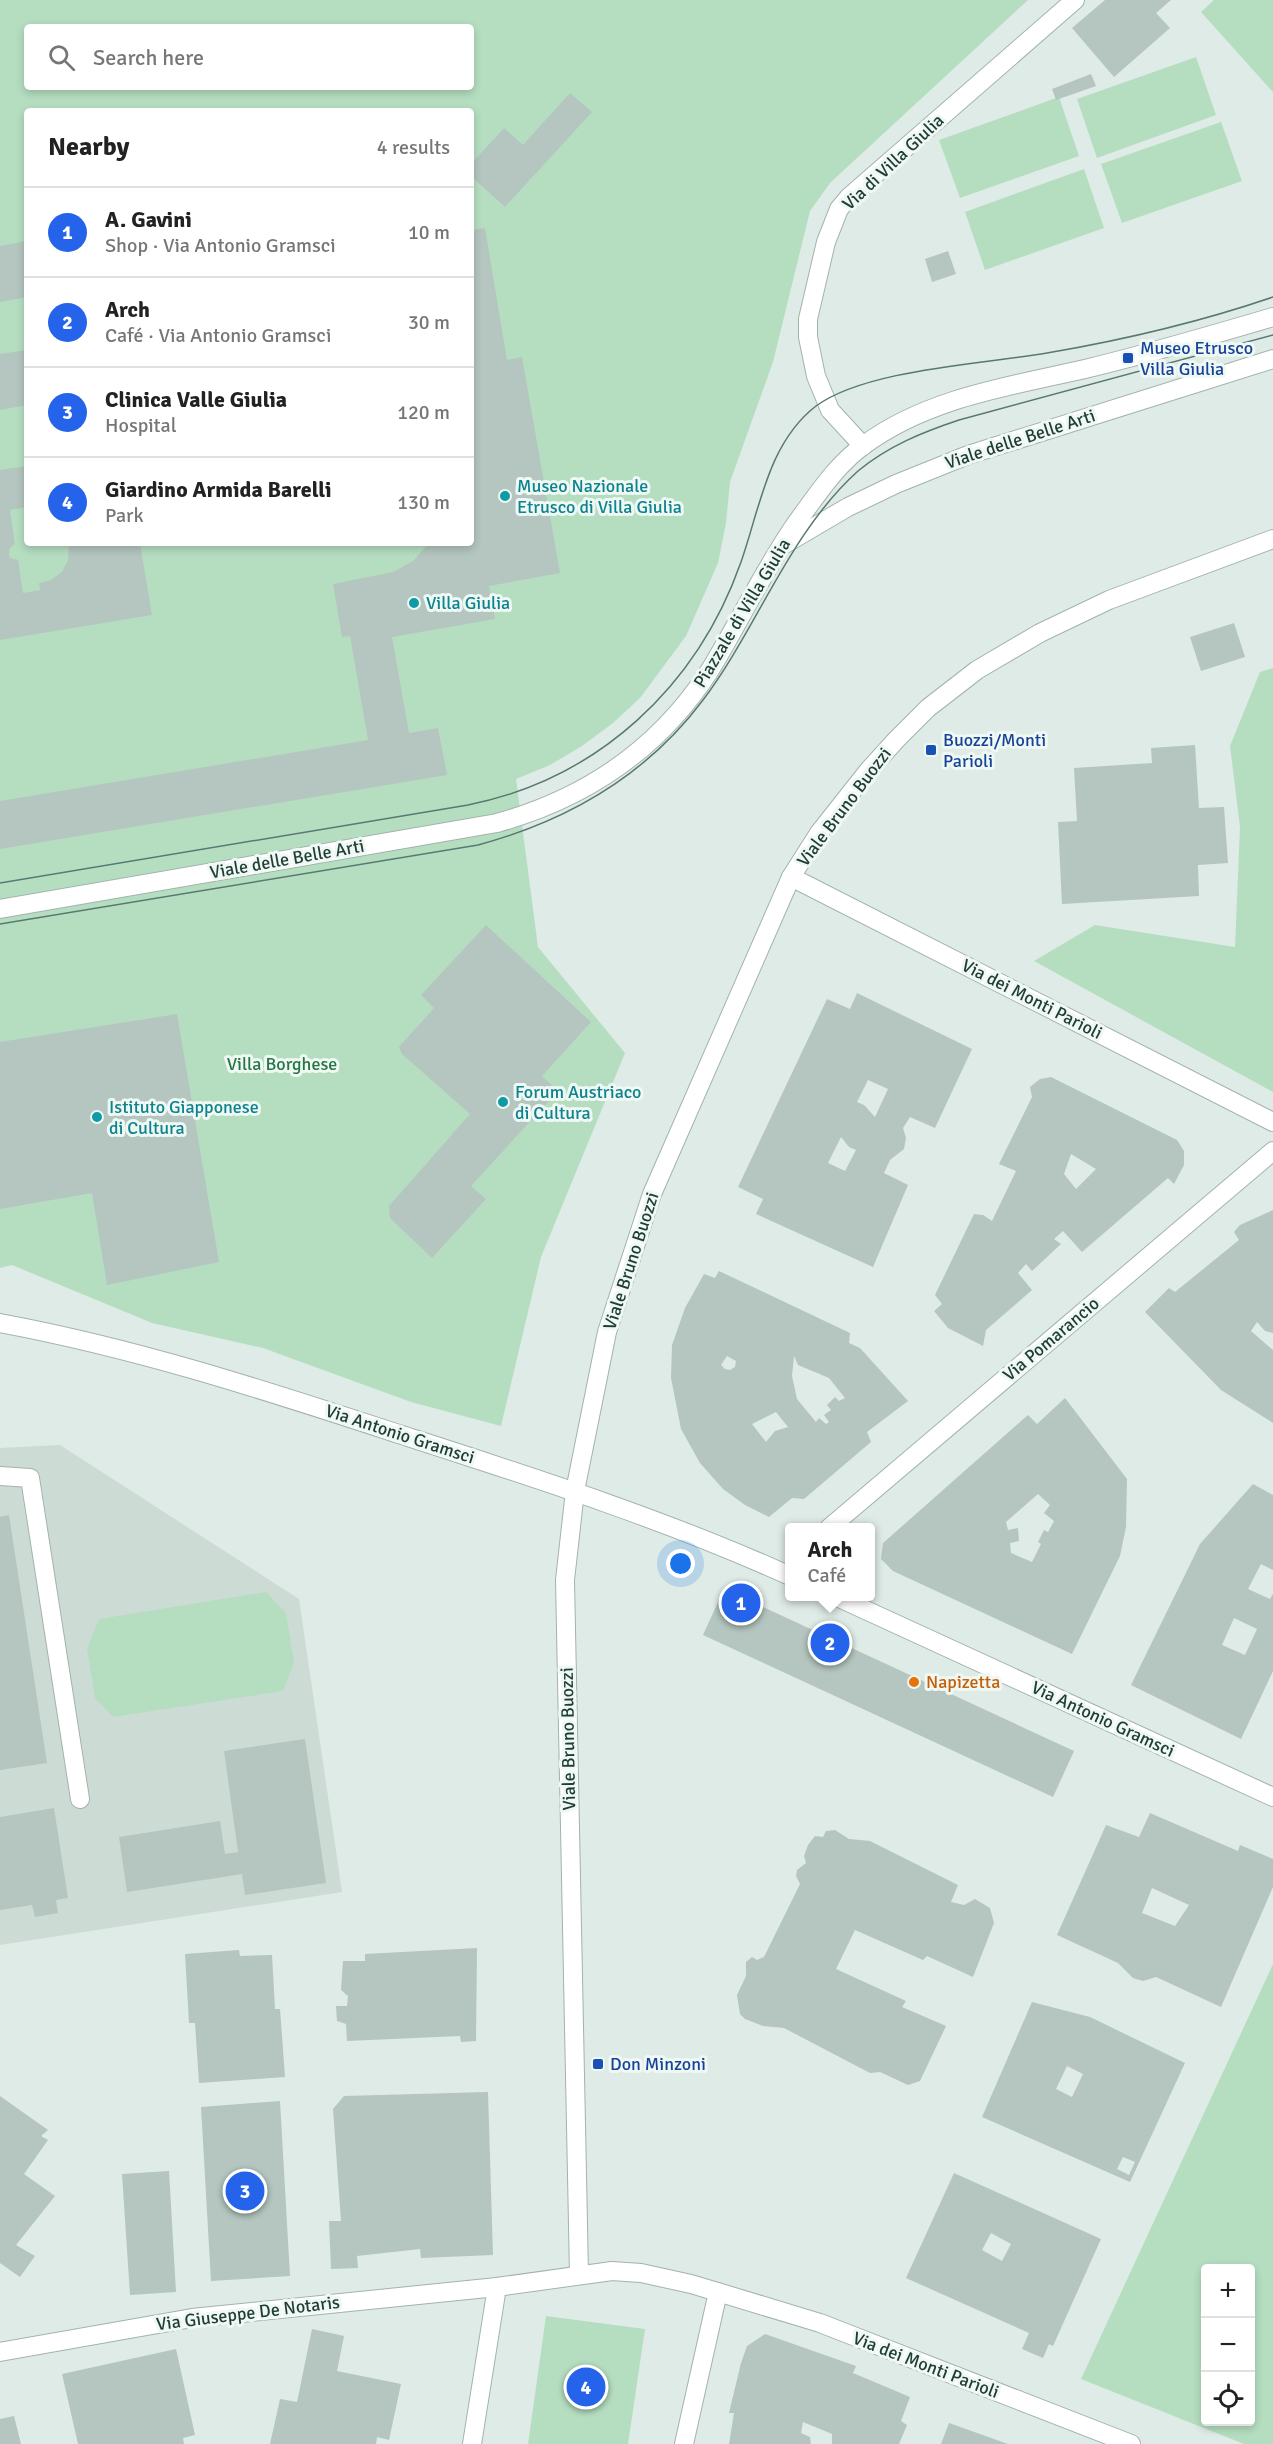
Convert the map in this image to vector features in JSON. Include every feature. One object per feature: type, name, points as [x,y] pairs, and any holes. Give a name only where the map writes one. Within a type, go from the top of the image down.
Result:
[{"type":"street","name":"Via di Villa Giulia","points":[[863,446],[830,410],[812,364],[808,327],[826,242],[839,210],[849,197],[1075,0]]},
{"type":"street","points":[[863,446],[896,423],[957,399],[1128,358],[1273,317]]},
{"type":"street","name":"Viale delle Belle Arti","points":[[778,548],[848,507],[919,474],[968,455],[1273,359]]},
{"type":"street","name":"Piazzale di Villa Giulia","points":[[570,796],[629,760],[677,717],[711,668],[778,548],[832,475],[863,446]]},
{"type":"street","name":"Viale Bruno Buozzi","points":[[579,2274],[565,1580],[574,1491],[607,1332],[652,1194],[791,877],[819,834],[868,771],[928,708],[960,682],[1016,646],[1074,616],[1153,582],[1273,539]]},
{"type":"street","name":"Viale delle Belle Arti","points":[[0,909],[497,823],[530,814],[570,796]]},
{"type":"street","name":"Via dei Monti Parioli","points":[[791,877],[1273,1122]]},
{"type":"street","name":"Via Pomarancio","points":[[834,1523],[1273,1151]]},
{"type":"street","name":"Via Antonio Gramsci","points":[[0,1323],[87,1341],[194,1368],[574,1491],[785,1569]]},
{"type":"street","points":[[0,1476],[30,1478],[80,1799]]},
{"type":"street","name":"Via Antonio Gramsci","points":[[846,1601],[1273,1797]]},
{"type":"street","name":"Via dei Monti Parioli","points":[[579,2274],[632,2272],[718,2292],[820,2324],[1131,2444]]},
{"type":"street","name":"Via Giuseppe De Notaris","points":[[0,2352],[183,2319],[498,2287],[579,2274]]},
{"type":"street","points":[[472,2444],[498,2287]]},
{"type":"street","points":[[684,2444],[718,2292]]},
{"type":"shaded area","points":[[60,1445],[299,1599],[342,1892],[0,1945],[0,1448]]},
{"type":"green space","name":"Villa Borghese","points":[[0,0],[1028,0],[830,183],[810,211],[773,362],[730,482],[726,523],[718,563],[686,636],[640,698],[613,723],[582,746],[550,765],[516,779],[538,947],[625,1053],[541,1257],[501,1426],[411,1402],[263,1348],[152,1323],[12,1265],[0,1268]]},
{"type":"green space","points":[[1214,0],[1273,0],[1273,92],[1201,12]]},
{"type":"green space","points":[[1196,57],[1216,115],[1097,158],[1077,99]]},
{"type":"green space","points":[[1059,97],[1079,156],[960,198],[939,140]]},
{"type":"green space","points":[[1221,122],[1242,181],[1122,223],[1101,164]]},
{"type":"green space","points":[[1084,169],[1104,228],[985,270],[965,212]]},
{"type":"green space","points":[[1273,668],[1273,1092],[1034,961],[1095,925],[1235,947],[1240,827],[1230,746],[1260,672]]},
{"type":"green space","points":[[266,1592],[286,1613],[294,1662],[283,1691],[113,1717],[95,1698],[87,1649],[99,1619]]},
{"type":"green space","points":[[1273,1964],[1273,2444],[1244,2444],[1081,2379]]},
{"type":"green space","points":[[546,2316],[645,2329],[628,2444],[528,2444]]},
{"type":"building","points":[[1105,0],[1171,0],[1156,13],[1170,28],[1114,77],[1072,28]]},
{"type":"building","points":[[1091,74],[1096,86],[1056,100],[1052,89]]},
{"type":"building","points":[[570,93],[592,112],[505,207],[474,179],[474,161],[504,128],[523,145]]},
{"type":"building","name":"Villa Giulia","points":[[485,228],[507,360],[522,357],[560,573],[489,586],[495,619],[392,637],[409,733],[438,728],[447,775],[0,849],[0,801],[368,740],[350,636],[342,637],[333,584],[393,572],[413,561],[426,546],[474,546],[474,230]]},
{"type":"building","points":[[24,242],[24,298],[0,302],[0,246]]},
{"type":"building","points":[[948,251],[956,274],[932,282],[925,259]]},
{"type":"building","points":[[24,350],[24,406],[0,410],[0,354]]},
{"type":"building","points":[[24,466],[24,508],[10,510],[15,544],[10,548],[9,554],[10,558],[18,560],[23,593],[40,590],[39,583],[51,580],[62,572],[68,560],[69,546],[140,546],[152,615],[0,640],[0,470]]},
{"type":"building","points":[[1234,623],[1245,657],[1201,671],[1190,637]]},
{"type":"building","points":[[1195,745],[1199,808],[1224,807],[1228,863],[1198,865],[1199,896],[1062,904],[1058,822],[1077,821],[1074,768],[1152,763],[1151,748]]},
{"type":"building","name":"Forum Austriaco di Cultura","points":[[486,925],[591,1022],[542,1076],[558,1091],[471,1186],[486,1199],[432,1258],[390,1218],[389,1206],[470,1114],[402,1054],[399,1047],[434,1008],[421,995]]},
{"type":"building","points":[[857,993],[972,1049],[935,1128],[910,1117],[903,1128],[906,1138],[904,1149],[890,1160],[884,1173],[908,1185],[873,1267],[756,1214],[763,1199],[738,1187],[827,999],[850,1009]],"holes":[[[868,1080],[888,1089],[875,1117],[864,1105],[857,1102]],[[841,1137],[849,1147],[856,1150],[845,1171],[828,1163]]]},
{"type":"building","name":"Istituto Giapponese di Cultura","points":[[177,1014],[219,1262],[107,1285],[92,1193],[0,1209],[0,1042]]},
{"type":"building","points":[[1051,1077],[1177,1140],[1184,1151],[1184,1165],[1174,1184],[1168,1178],[1082,1252],[1063,1231],[1054,1239],[1061,1244],[1032,1271],[1026,1264],[1018,1273],[1032,1290],[986,1330],[983,1346],[948,1328],[934,1311],[942,1304],[935,1295],[974,1214],[983,1215],[992,1221],[1016,1171],[999,1164],[1032,1097],[1030,1087],[1040,1079]],"holes":[[[1071,1154],[1096,1169],[1076,1189],[1064,1174]]]},
{"type":"building","points":[[1273,1210],[1273,1333],[1265,1331],[1257,1322],[1251,1331],[1273,1350],[1273,1423],[1221,1390],[1145,1312],[1169,1288],[1175,1292],[1239,1240],[1234,1232],[1240,1225]]},
{"type":"building","points":[[719,1271],[850,1333],[849,1343],[860,1348],[908,1401],[867,1432],[871,1442],[804,1499],[792,1498],[769,1517],[745,1505],[723,1489],[700,1463],[681,1429],[671,1378],[672,1345],[685,1308],[704,1274],[715,1278]],"holes":[[[727,1356],[736,1361],[735,1367],[730,1370],[721,1365]],[[794,1356],[798,1365],[829,1378],[845,1398],[839,1401],[835,1397],[827,1405],[831,1410],[824,1415],[829,1422],[826,1424],[819,1418],[816,1422],[797,1399],[792,1376]],[[776,1412],[788,1427],[775,1431],[766,1442],[752,1424]]]},
{"type":"building","points":[[1065,1398],[1127,1479],[1126,1527],[1120,1556],[1072,1654],[893,1571],[881,1559],[883,1543],[1028,1415],[1037,1424]],"holes":[[[1038,1494],[1050,1505],[1044,1513],[1054,1521],[1048,1532],[1044,1530],[1038,1542],[1041,1544],[1032,1562],[1011,1553],[1010,1543],[1019,1541],[1018,1528],[1008,1530],[1006,1522]]]},
{"type":"building","points":[[1253,1484],[1273,1495],[1273,1570],[1261,1564],[1248,1589],[1270,1599],[1273,1594],[1273,1671],[1241,1739],[1131,1685],[1200,1544]],"holes":[[[1234,1618],[1257,1629],[1245,1655],[1222,1645]]]},
{"type":"building","points":[[9,1515],[47,1763],[0,1770],[0,1517]]},
{"type":"building","points":[[724,1589],[1074,1751],[1053,1797],[703,1635]]},
{"type":"building","points":[[305,1739],[326,1883],[245,1895],[242,1874],[127,1892],[119,1837],[220,1821],[225,1854],[238,1852],[224,1751]]},
{"type":"building","points":[[54,1808],[68,1898],[56,1900],[58,1913],[35,1917],[32,1905],[0,1910],[0,1817]]},
{"type":"building","points":[[1150,1813],[1238,1851],[1240,1845],[1273,1859],[1273,1887],[1221,2007],[1156,1977],[1143,1981],[1133,1978],[1118,1963],[1057,1935],[1106,1825],[1139,1837]],"holes":[[[1152,1888],[1189,1905],[1175,1926],[1142,1913]]]},
{"type":"building","points":[[835,1830],[849,1839],[870,1841],[958,1885],[951,1902],[964,1905],[975,1899],[990,1908],[994,1923],[973,1977],[927,1956],[923,1960],[855,1930],[836,1969],[906,2001],[902,2007],[946,2026],[920,2081],[908,2085],[880,2072],[870,2073],[784,2028],[763,2026],[745,2019],[740,2014],[737,1995],[746,1976],[746,1962],[752,1957],[757,1960],[764,1957],[800,1884],[796,1876],[797,1870],[806,1863],[804,1856],[808,1845],[815,1836],[823,1837],[826,1831]]},
{"type":"building","points":[[477,1948],[476,2041],[461,2042],[460,2036],[347,2041],[346,2024],[337,2021],[336,2006],[347,2006],[348,1996],[341,1990],[343,1961],[365,1961],[365,1954]]},
{"type":"building","points":[[239,1950],[240,1956],[272,1955],[275,2009],[280,2009],[285,2077],[199,2083],[195,2023],[189,2023],[185,1954]]},
{"type":"building","points":[[1032,2002],[1090,2017],[1185,2063],[1130,2182],[982,2117]],"holes":[[[1067,2066],[1083,2074],[1072,2097],[1056,2089]],[[1123,2157],[1135,2162],[1129,2175],[1117,2169]]]},
{"type":"building","points":[[488,2092],[493,2255],[421,2258],[420,2249],[357,2256],[358,2268],[331,2269],[329,2221],[341,2221],[333,2109],[344,2096]]},
{"type":"building","points":[[0,2096],[48,2130],[41,2136],[48,2140],[24,2174],[55,2196],[16,2245],[35,2256],[20,2277],[0,2263]]},
{"type":"building","points":[[280,2101],[290,2276],[211,2281],[201,2107]]},
{"type":"building","points":[[169,2171],[176,2292],[130,2295],[122,2174]]},
{"type":"building","points":[[954,2173],[1101,2239],[1053,2346],[1049,2344],[1043,2358],[1022,2349],[1029,2333],[906,2278]],"holes":[[[991,2233],[1011,2244],[1002,2261],[982,2250]]]},
{"type":"building","points":[[312,2329],[344,2336],[337,2371],[401,2384],[389,2440],[377,2437],[376,2444],[270,2444],[280,2399],[297,2402]]},
{"type":"building","points":[[765,2334],[856,2366],[853,2373],[910,2397],[901,2421],[907,2425],[899,2444],[832,2444],[832,2434],[803,2422],[801,2433],[810,2437],[811,2444],[729,2444],[734,2413],[729,2413],[741,2363],[747,2346]]},
{"type":"building","points":[[176,2349],[195,2435],[183,2438],[184,2444],[78,2444],[62,2374]]},
{"type":"building","points":[[14,2416],[21,2444],[0,2444],[0,2419]]},
{"type":"building","points":[[949,2423],[1008,2444],[941,2444]]},
{"type":"tram line","points":[[0,883],[468,805],[515,792],[559,774],[600,750],[637,721],[670,687],[698,649],[722,607],[741,562],[760,499],[776,457],[800,421],[816,406],[838,394],[895,376],[1104,342],[1161,330],[1273,297]]},
{"type":"tram line","points":[[0,924],[478,845],[543,823],[573,809],[630,773],[681,727],[723,672],[775,581],[812,523],[834,496],[869,462],[919,435],[959,420],[1273,335]]},
{"type":"place","name":"Museo Etrusco Villa Giulia","points":[[1128,358]]},
{"type":"place","name":"Museo Nazionale Etrusco di Villa Giulia","points":[[505,496]]},
{"type":"place","name":"Villa Giulia","points":[[414,603]]},
{"type":"place","name":"Buozzi/Monti Parioli","points":[[931,750]]},
{"type":"place","name":"Forum Austriaco di Cultura","points":[[503,1102]]},
{"type":"place","name":"Istituto Giapponese di Cultura","points":[[97,1117]]},
{"type":"place","name":"A. Gavini","points":[[741,1603]]},
{"type":"place","name":"Arch","points":[[830,1643]]},
{"type":"place","name":"Napizetta","points":[[914,1682]]},
{"type":"place","name":"Don Minzoni","points":[[598,2064]]},
{"type":"place","name":"Clinica Valle Giulia","points":[[245,2191]]},
{"type":"place","name":"Giardino Armida Barelli","points":[[586,2387]]}]
